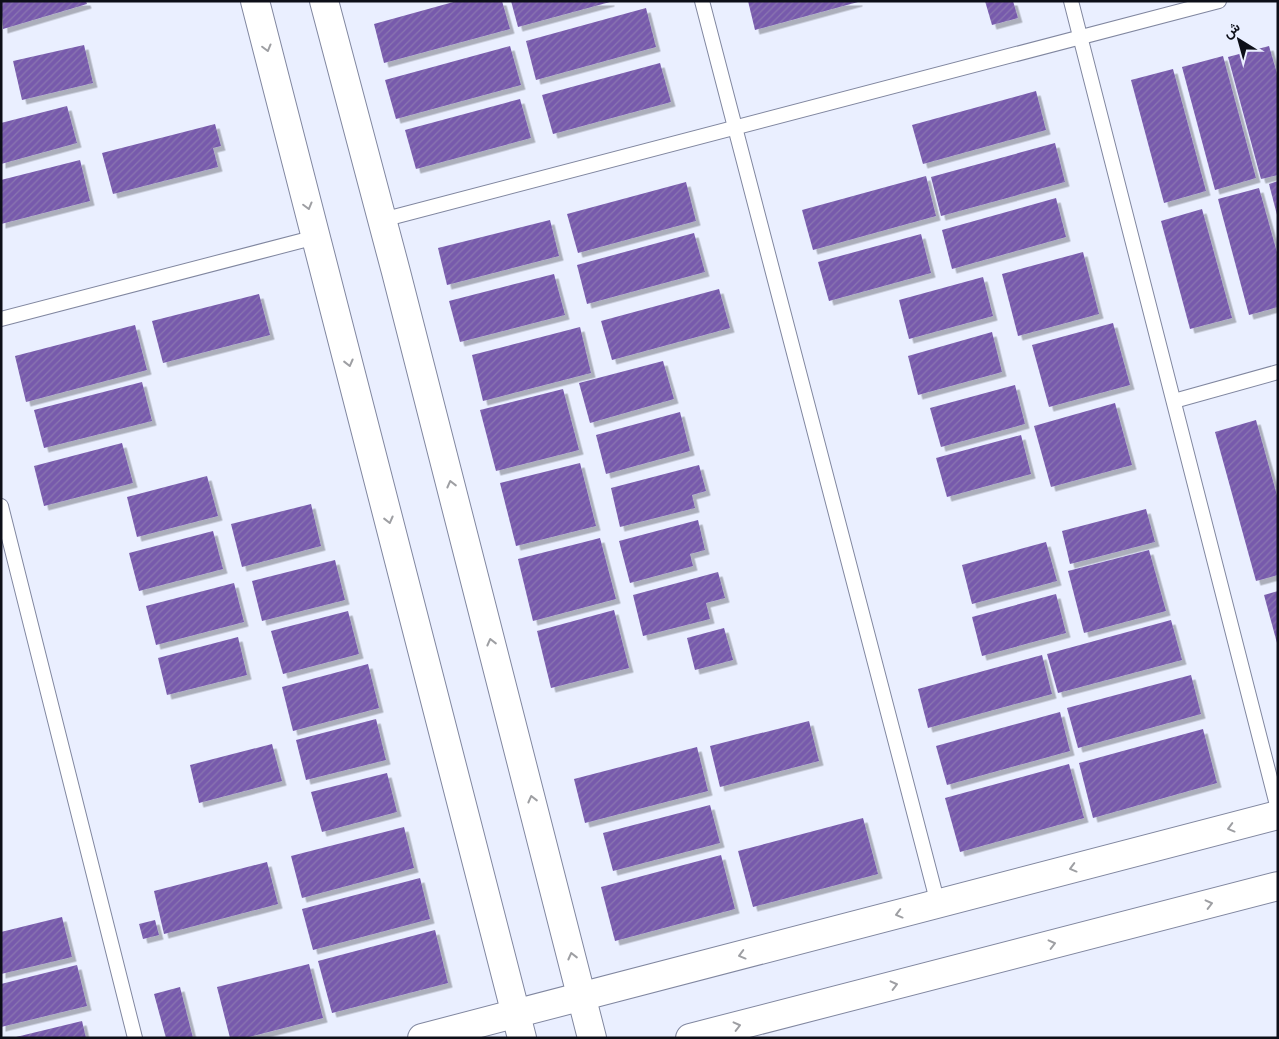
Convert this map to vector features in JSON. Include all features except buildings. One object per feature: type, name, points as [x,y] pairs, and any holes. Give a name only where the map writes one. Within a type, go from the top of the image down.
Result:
[{"type":"street","points":[[255,1],[519,1026]]},
{"type":"street","points":[[324,1],[592,1038]]},
{"type":"street","points":[[422,1038],[519,1026],[582,996],[1278,815]]},
{"type":"street","points":[[690,1038],[1278,886]]},
{"type":"lane","points":[[702,1],[938,904]]},
{"type":"lane","points":[[1071,1],[1278,809]]},
{"type":"lane","points":[[382,220],[1219,1]]},
{"type":"lane","points":[[1,319],[316,237]]},
{"type":"lane","points":[[1174,401],[1278,372]]},
{"type":"lane","points":[[1,506],[135,1038]]}]
